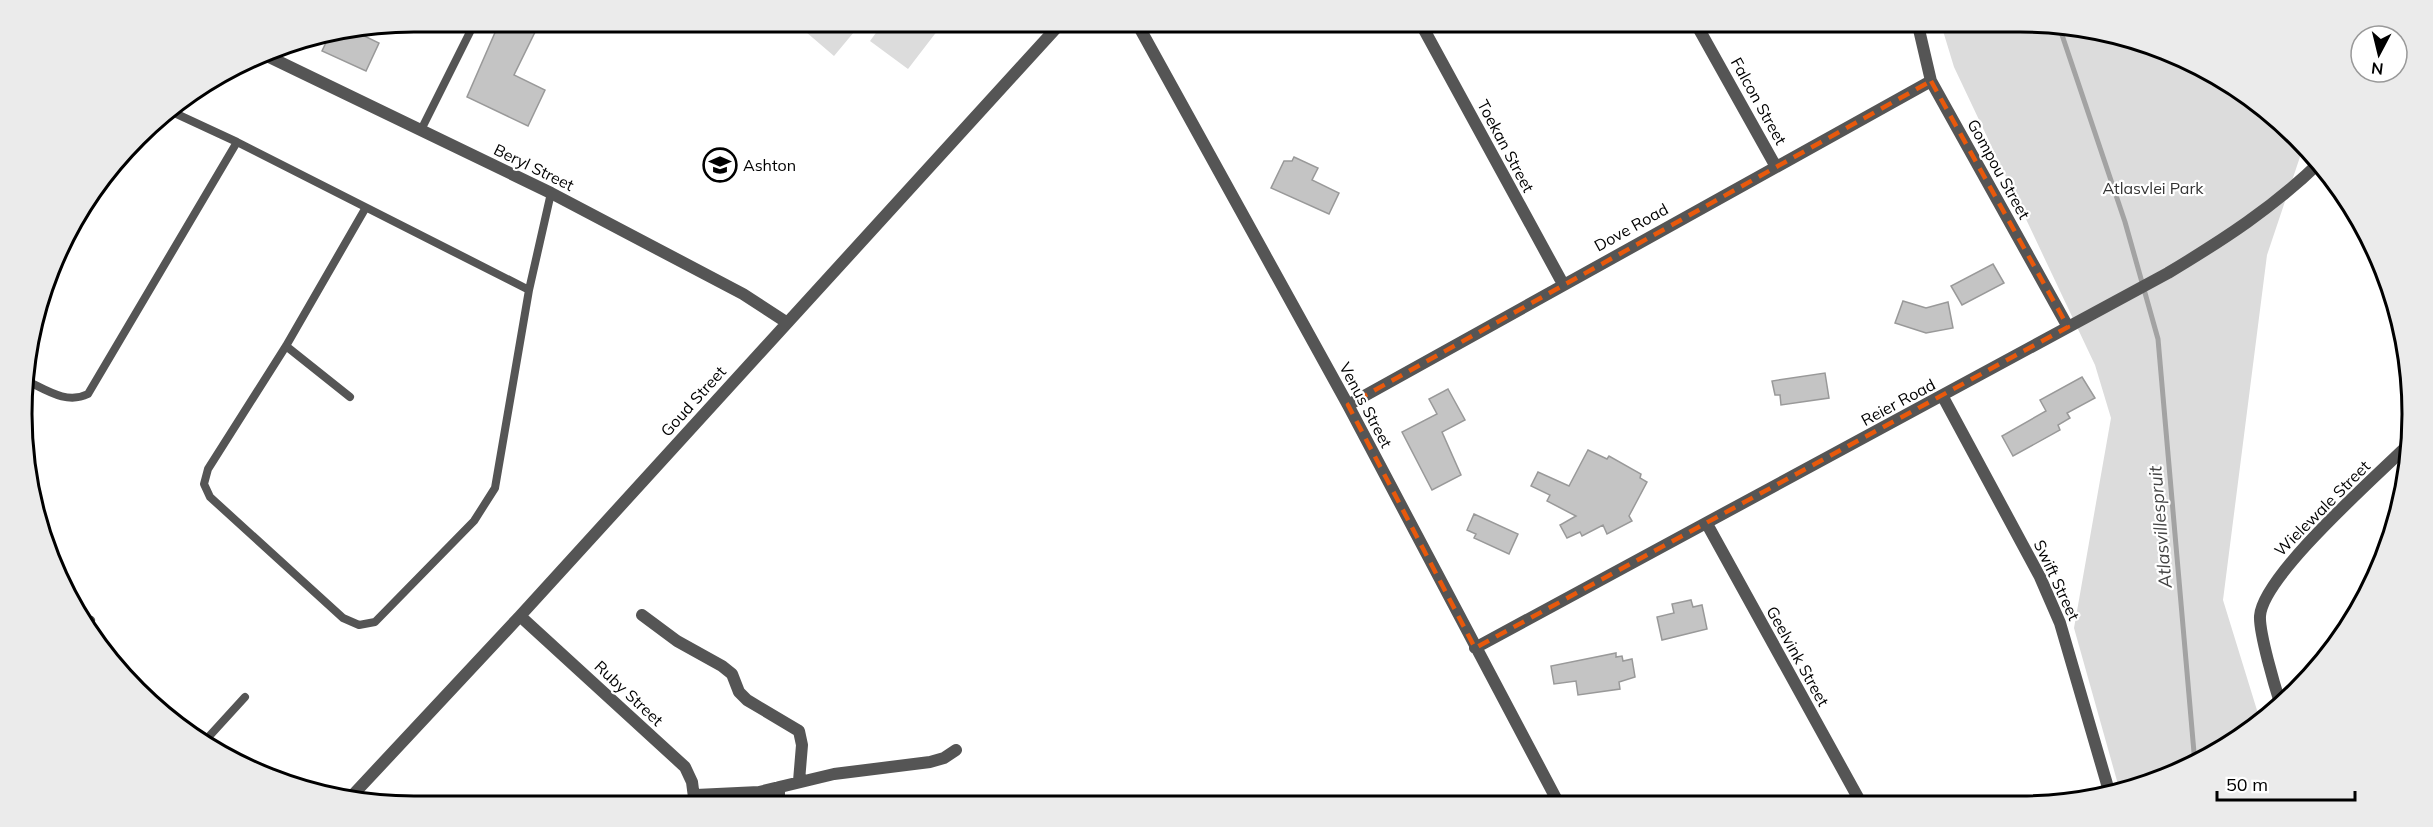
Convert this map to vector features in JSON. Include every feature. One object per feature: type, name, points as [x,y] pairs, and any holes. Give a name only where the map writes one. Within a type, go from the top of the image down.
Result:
[{"type":"street","name":"Goud Street","points":[[357,791],[520,616],[1053,32]]},
{"type":"street","name":"Venus Street","points":[[1142,32],[1348,405],[1555,796]]},
{"type":"street","name":"Toekan Street","points":[[1425,32],[1563,284]]},
{"type":"street","name":"Falcon Street","points":[[1701,32],[1776,165]]},
{"type":"street","name":"Gompou Street","points":[[1920,32],[1931,81],[2068,327]]},
{"type":"street","name":"Beryl Street","points":[[274,58],[551,193],[743,294],[786,322]]},
{"type":"street","name":"Dove Road","points":[[1348,405],[1776,165],[1931,81]]},
{"type":"street","name":"Reier Road","points":[[1475,648],[1943,397],[2168,273],[2237,232],[2291,190],[2313,169]]},
{"type":"street","name":"Swift Street","points":[[1943,397],[2040,577],[2060,623],[2107,785]]},
{"type":"street","name":"Wielewale Street","points":[[2278,694],[2260,615],[2269,591],[2285,566],[2399,454]]},
{"type":"street","name":"Geelvink Street","points":[[1707,524],[1856,796]]},
{"type":"street","points":[[642,615],[677,641],[722,666],[732,674],[740,692],[747,700],[799,731],[802,745],[798,781]]},
{"type":"street","name":"Ruby Street","points":[[520,616],[685,767],[694,796]]},
{"type":"street","points":[[727,796],[759,792],[798,781],[930,762],[944,758],[956,750]]},
{"type":"street","points":[[779,787],[779,796]]},
{"type":"lane","points":[[421,130],[470,32]]},
{"type":"lane","points":[[176,114],[237,142],[365,209],[529,290]]},
{"type":"lane","points":[[33,383],[66,399],[78,399],[88,394],[237,142]]},
{"type":"lane","points":[[365,209],[286,346],[208,469],[204,484],[210,496],[344,618],[359,625],[375,622],[474,521],[495,488],[529,290],[551,193]]},
{"type":"lane","points":[[286,346],[350,397]]},
{"type":"lane","points":[[209,736],[245,698]]},
{"type":"highlighted area","points":[[1931,81],[2068,327],[1475,648],[1348,405]]},
{"type":"green space","points":[[806,32],[854,32],[834,56]]},
{"type":"green space","points":[[877,32],[936,32],[908,69],[870,41]]},
{"type":"green space","name":"Atlasvlei Park","points":[[1943,32],[2044,32],[2118,45],[2166,61],[2232,96],[2271,126],[2301,155],[2267,255],[2223,600],[2258,712],[2232,731],[2188,756],[2142,775],[2117,782],[2074,628],[2111,418],[2095,365],[1954,67]]},
{"type":"building","points":[[495,32],[535,32],[514,75],[545,90],[528,126],[467,97]]},
{"type":"building","points":[[363,35],[379,43],[366,71],[322,51],[326,42]]},
{"type":"building","points":[[1294,157],[1318,168],[1312,180],[1339,193],[1329,214],[1271,188],[1284,161],[1292,161]]},
{"type":"building","points":[[1993,264],[2004,283],[1962,305],[1951,286]]},
{"type":"building","points":[[1903,301],[1926,308],[1948,302],[1953,328],[1926,333],[1895,323]]},
{"type":"building","points":[[1825,373],[1829,398],[1781,405],[1780,395],[1775,395],[1772,381]]},
{"type":"building","points":[[2082,377],[2095,398],[2067,413],[2070,418],[2058,425],[2060,430],[2013,456],[2002,436],[2046,411],[2040,400]]},
{"type":"building","points":[[1448,389],[1465,420],[1442,432],[1461,475],[1432,490],[1402,432],[1437,414],[1429,399]]},
{"type":"building","points":[[1588,450],[1607,459],[1609,456],[1641,474],[1640,478],[1647,482],[1629,516],[1632,521],[1607,534],[1603,525],[1582,536],[1580,532],[1567,538],[1560,525],[1576,516],[1547,501],[1550,495],[1531,486],[1538,472],[1569,486]]},
{"type":"building","points":[[1474,514],[1518,534],[1509,554],[1474,538],[1476,534],[1467,530]]},
{"type":"building","points":[[1691,600],[1693,607],[1702,605],[1707,629],[1662,640],[1657,617],[1674,613],[1672,604]]},
{"type":"building","points":[[1616,653],[1616,657],[1622,656],[1623,661],[1632,659],[1635,677],[1619,682],[1620,689],[1578,695],[1576,681],[1554,684],[1551,666]]},
{"type":"waterway","name":"Atlasvillespruit","points":[[2062,34],[2125,222],[2158,339],[2194,753]]},
{"type":"place","name":"Ashton","points":[[720,165]]}]
